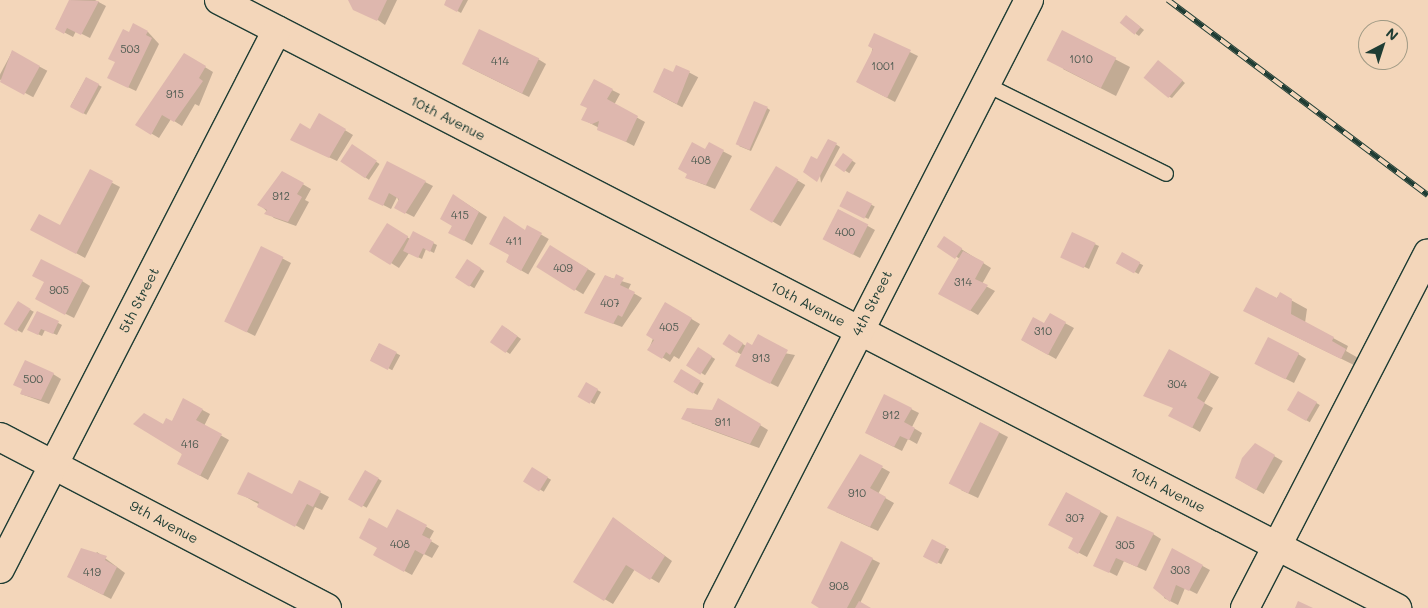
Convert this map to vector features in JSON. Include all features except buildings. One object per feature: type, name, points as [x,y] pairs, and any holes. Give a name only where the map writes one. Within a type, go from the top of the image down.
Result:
[{"type":"street","name":"10th Avenue","points":[[219,0],[1397,608]]},
{"type":"street","name":"4th Street","points":[[718,608],[858,330],[1028,0]]},
{"type":"street","name":"5th Street","points":[[0,569],[277,30]]},
{"type":"street","points":[[1245,608],[1428,253]]},
{"type":"street","name":"9th Avenue","points":[[0,437],[327,608]]},
{"type":"lane","points":[[985,84],[1166,174]]},
{"type":"railway","points":[[1168,0],[1428,195]]}]
